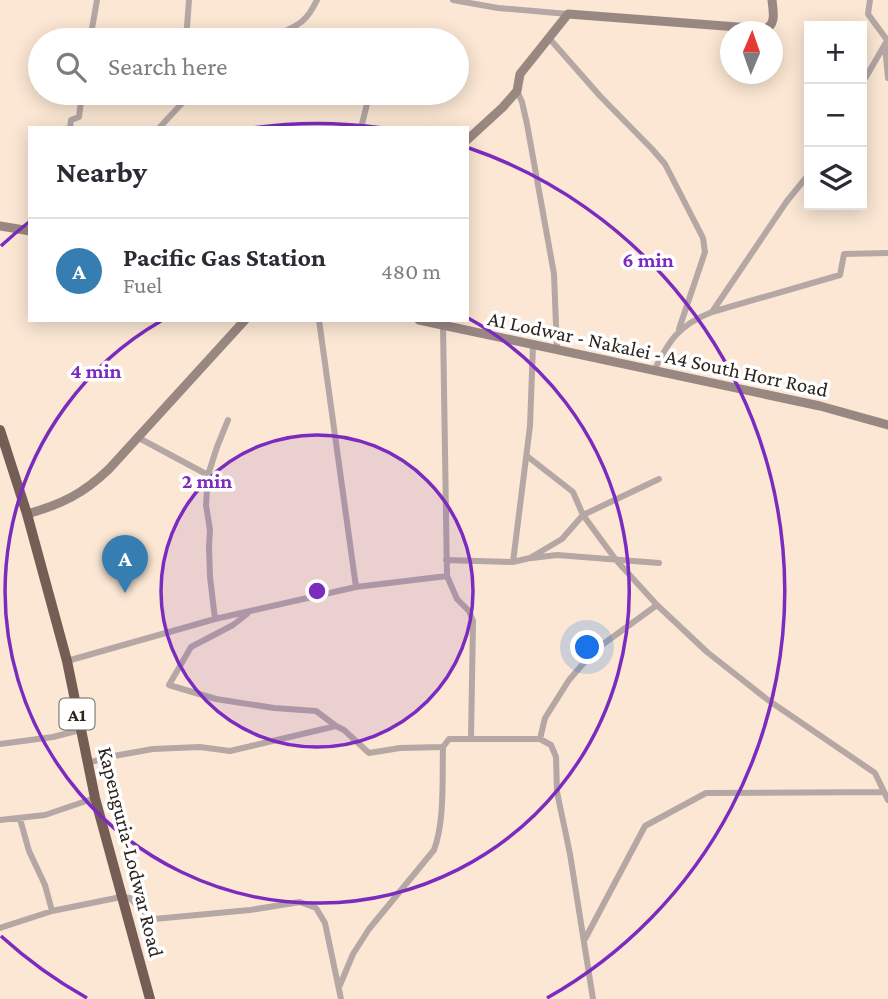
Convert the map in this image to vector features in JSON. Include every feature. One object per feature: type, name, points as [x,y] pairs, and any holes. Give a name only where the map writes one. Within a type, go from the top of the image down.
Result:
[{"type":"highway","name":"Kapenguria-Lodwar Road","points":[[0,430],[27,514],[67,661],[95,798],[150,999]]},
{"type":"street","points":[[92,28],[97,0]]},
{"type":"street","points":[[187,28],[189,0]]},
{"type":"street","points":[[294,28],[303,23],[317,0]]},
{"type":"street","points":[[453,0],[498,8],[764,29],[769,28],[772,23],[772,0]]},
{"type":"street","points":[[870,0],[868,14],[887,41]]},
{"type":"street","points":[[469,138],[517,91],[520,74],[568,14]]},
{"type":"street","points":[[549,38],[665,164],[703,239],[705,252],[679,329],[654,371]]},
{"type":"street","points":[[887,41],[884,49],[888,78]]},
{"type":"street","points":[[867,75],[887,41]]},
{"type":"street","points":[[517,91],[527,124],[554,274],[557,350]]},
{"type":"street","points":[[70,126],[71,120],[79,117],[80,105]]},
{"type":"street","points":[[161,126],[178,105]]},
{"type":"street","points":[[362,126],[367,105]]},
{"type":"street","points":[[712,312],[786,201],[804,180]]},
{"type":"street","points":[[0,226],[28,231]]},
{"type":"street","points":[[679,329],[712,312],[840,275],[844,254],[888,253]]},
{"type":"street","points":[[27,514],[70,499],[91,486],[243,322]]},
{"type":"street","points":[[318,322],[356,587]]},
{"type":"street","name":"A1 Lodwar - Nakalei - A4 South Horr Road","points":[[427,322],[820,407],[888,425]]},
{"type":"street","points":[[443,326],[447,576],[457,599],[469,611],[473,621],[471,739]]},
{"type":"street","points":[[513,562],[530,426],[533,345]]},
{"type":"street","points":[[215,619],[206,505],[208,475],[228,420]]},
{"type":"street","points":[[137,438],[208,475]]},
{"type":"street","points":[[527,456],[573,492],[583,514],[615,560],[657,605],[707,652],[768,700],[875,773],[888,800]]},
{"type":"street","points":[[530,558],[562,539],[583,514],[659,479]]},
{"type":"street","points":[[446,560],[513,562],[557,555],[659,562]]},
{"type":"street","points":[[67,661],[215,619],[356,587],[447,576]]},
{"type":"street","points":[[540,739],[545,718],[569,680],[595,650],[657,605]]},
{"type":"street","points":[[251,611],[233,625],[191,647],[169,685],[216,699],[316,711],[344,730],[369,753],[400,748],[443,747]]},
{"type":"street","points":[[88,763],[153,749],[200,747],[230,751],[336,726]]},
{"type":"street","points":[[0,744],[53,737],[80,730]]},
{"type":"street","points":[[339,987],[353,954],[369,929],[434,850],[440,825],[443,747],[449,739],[540,739],[551,745],[556,757],[557,792],[593,999]]},
{"type":"street","points":[[584,941],[645,825],[706,793],[884,792]]},
{"type":"street","points":[[0,820],[45,815],[95,798]]},
{"type":"street","points":[[20,818],[29,851],[45,885],[52,911]]},
{"type":"street","points":[[0,928],[52,911],[121,897],[130,898],[148,917],[154,919],[300,902],[316,908],[325,923],[341,999]]},
{"type":"place","name":"Pacific Gas Station","points":[[125,593]]}]
